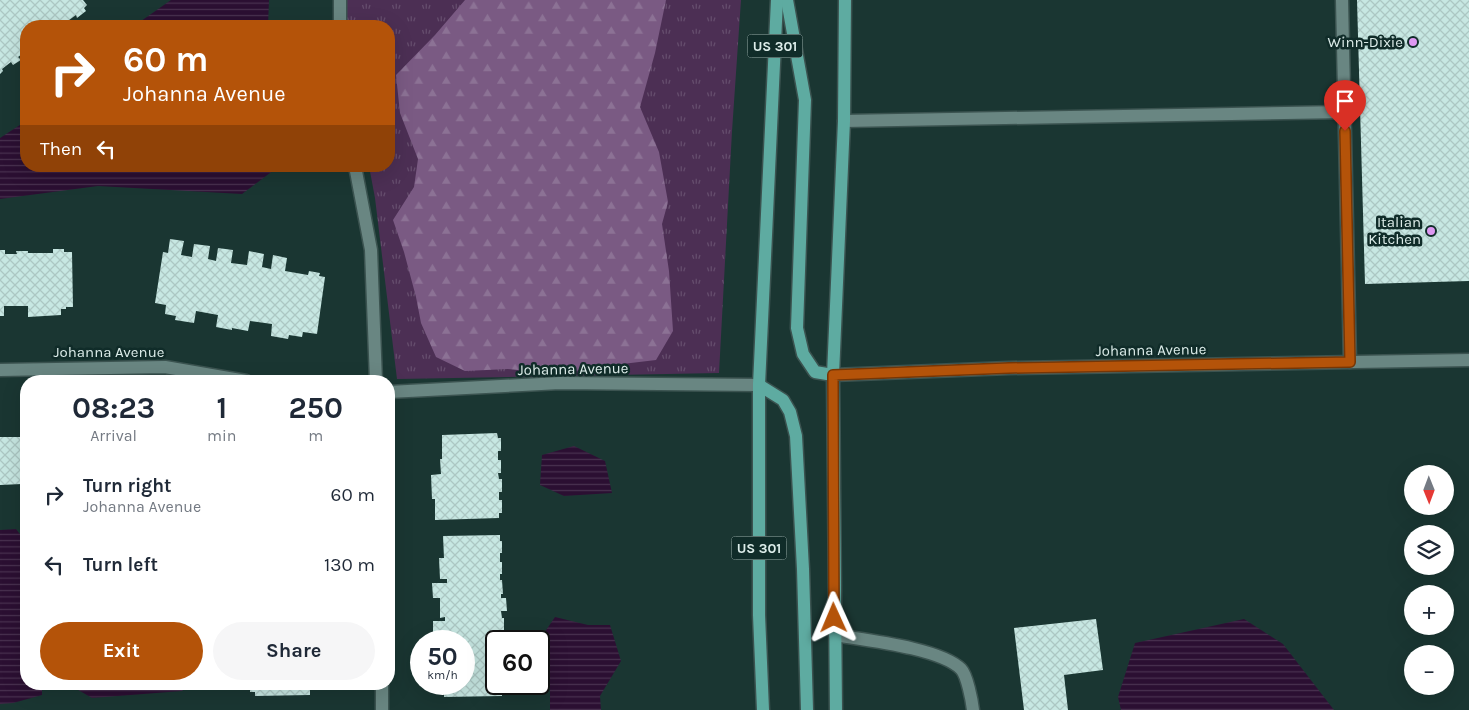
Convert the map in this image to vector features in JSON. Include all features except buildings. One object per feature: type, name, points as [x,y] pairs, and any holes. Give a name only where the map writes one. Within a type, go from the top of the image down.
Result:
[{"type":"main road","name":"US 301","points":[[763,710],[759,615],[759,386],[777,0]]},
{"type":"main road","points":[[787,0],[805,100],[797,328],[803,354],[815,372],[833,375]]},
{"type":"main road","points":[[836,710],[833,375],[844,121],[846,0]]},
{"type":"main road","points":[[759,386],[783,400],[790,412],[796,436],[803,569],[807,710]]},
{"type":"street","points":[[340,0],[340,20]]},
{"type":"street","points":[[1342,0],[1350,362]]},
{"type":"street","points":[[844,121],[1344,112]]},
{"type":"street","points":[[356,172],[371,250],[376,375]]},
{"type":"street","name":"Johanna Avenue","points":[[833,375],[1019,368],[1469,360]]},
{"type":"street","name":"Johanna Avenue","points":[[0,370],[165,367],[211,375]]},
{"type":"street","name":"Johanna Avenue","points":[[395,392],[560,383],[759,386]]},
{"type":"street","points":[[835,635],[905,647],[948,660],[963,670],[973,710]]},
{"type":"street","points":[[382,690],[382,710]]},
{"type":"green space","points":[[346,0],[741,0],[719,373],[397,379],[370,172],[395,172],[395,20],[346,20]]},
{"type":"green space","points":[[465,0],[666,0],[655,53],[640,107],[659,152],[668,202],[662,224],[669,271],[673,331],[656,360],[558,374],[508,369],[465,371],[436,357],[421,323],[404,252],[393,220],[414,187],[418,159],[400,113],[396,75],[435,35]]},
{"type":"shaded area","points":[[171,0],[269,0],[268,20],[143,20]]},
{"type":"shaded area","points":[[20,125],[20,172],[271,172],[242,194],[98,186],[0,199],[0,138]]},
{"type":"shaded area","points":[[574,446],[605,461],[612,493],[564,496],[540,485],[542,455]]},
{"type":"shaded area","points":[[16,529],[20,534],[20,690],[42,690],[42,695],[13,703],[0,704],[0,530]]},
{"type":"shaded area","points":[[555,617],[588,625],[610,625],[621,661],[600,696],[601,710],[550,710],[550,630],[546,630]]},
{"type":"shaded area","points":[[1244,619],[1283,644],[1334,710],[1121,710],[1118,697],[1135,643]]},
{"type":"shaded area","points":[[78,690],[183,690],[182,691],[92,698]]},
{"type":"place","name":"Winn-Dixie","points":[[1413,42]]},
{"type":"place","name":"Italian Kitchen","points":[[1431,231]]},
{"type":"route","points":[[834,618],[833,375],[1009,368],[1350,362],[1345,131]]}]
